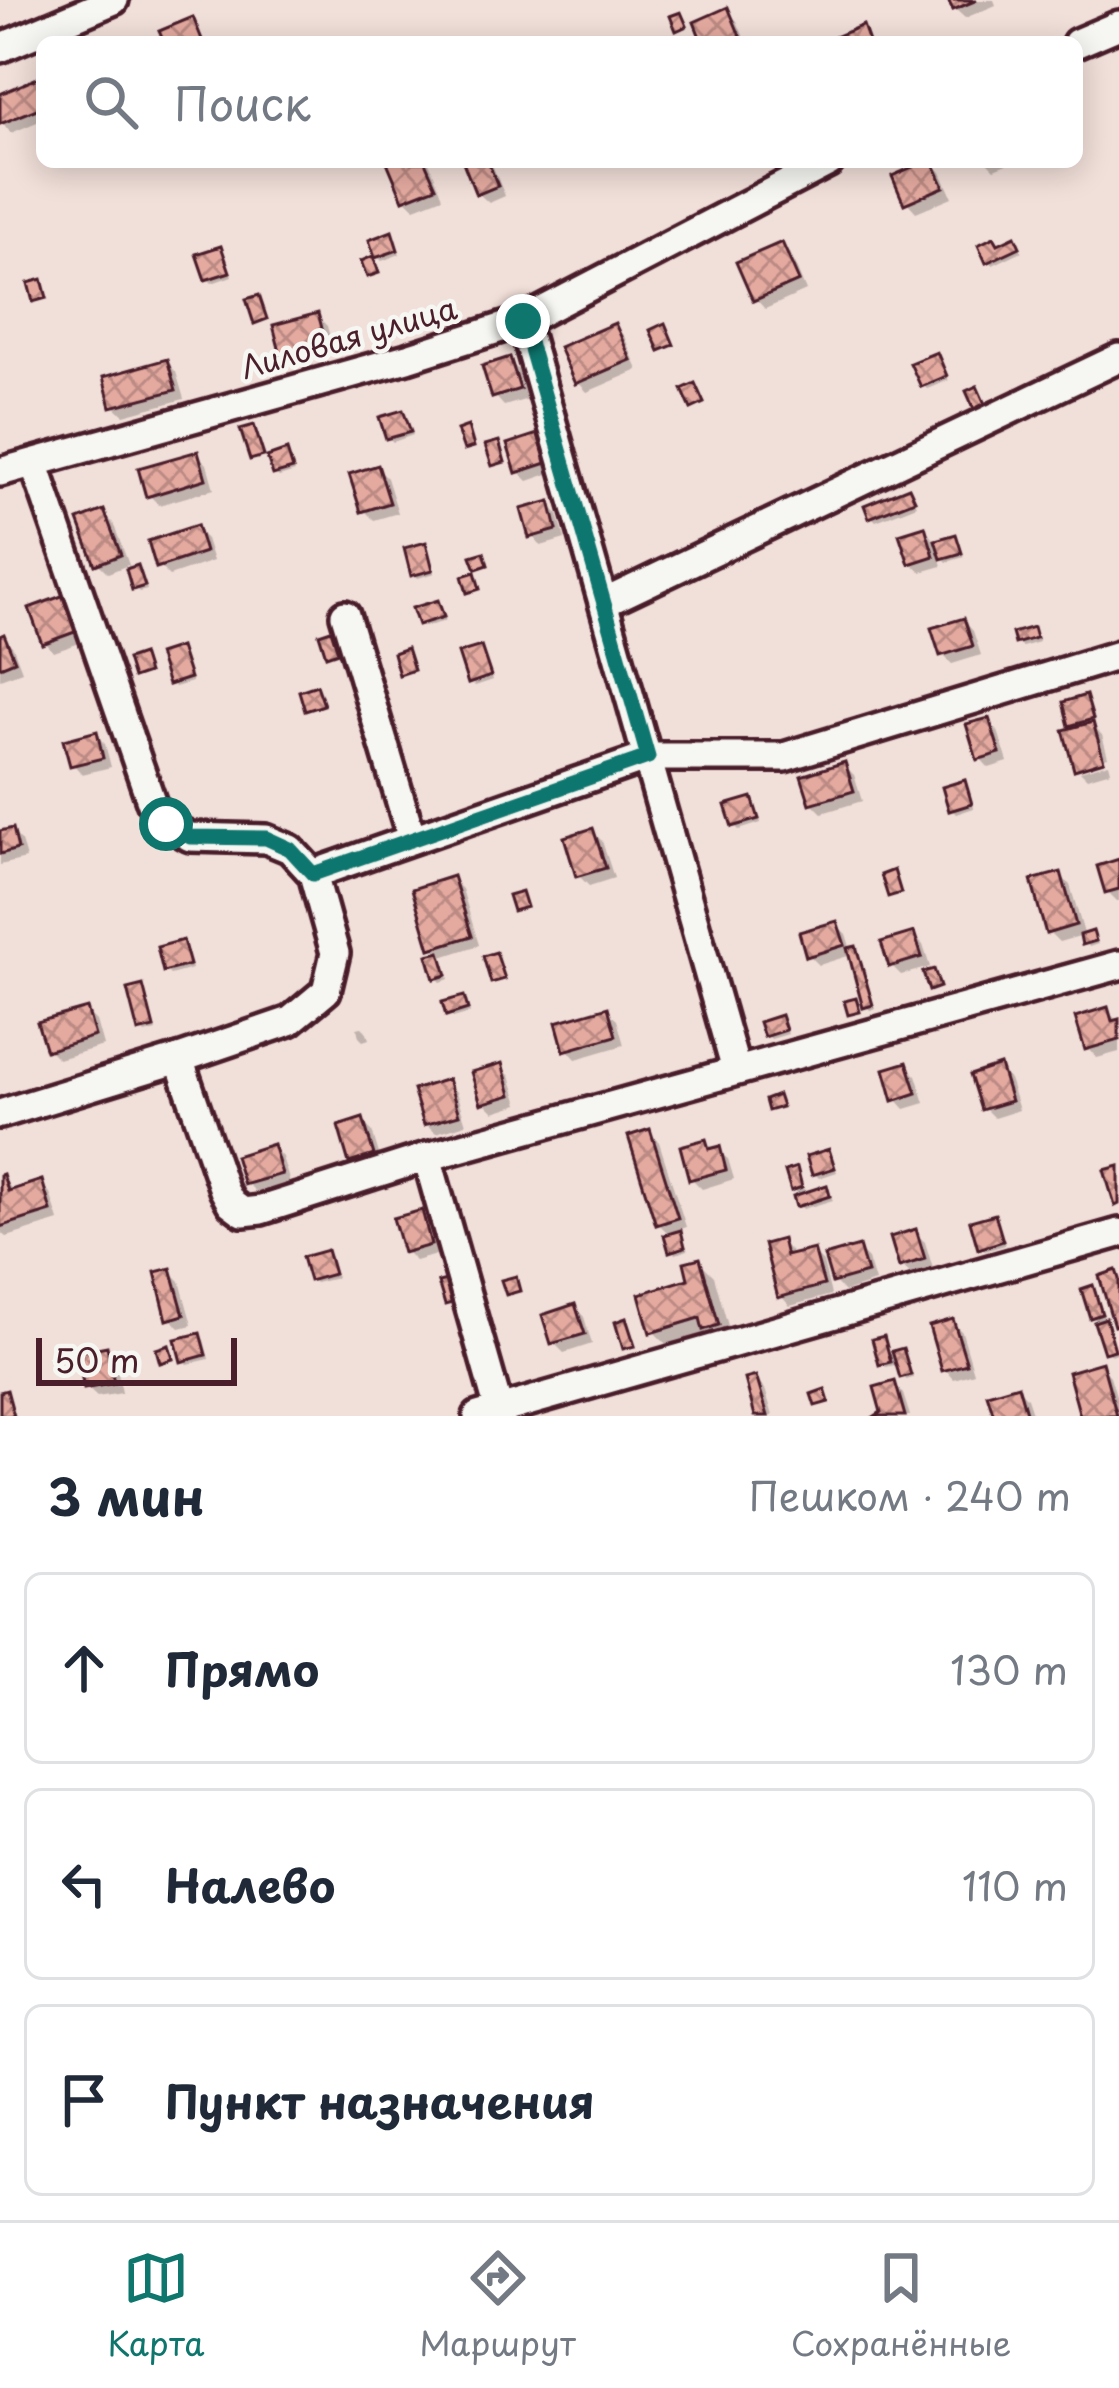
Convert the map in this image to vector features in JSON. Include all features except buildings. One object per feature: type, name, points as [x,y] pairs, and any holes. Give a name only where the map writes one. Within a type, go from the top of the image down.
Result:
[{"type":"street","points":[[0,48],[113,0]]},
{"type":"street","points":[[1083,41],[1119,26]]},
{"type":"street","name":"Лиловая улица","points":[[0,472],[523,321],[818,168]]},
{"type":"street","points":[[523,321],[736,1070]]},
{"type":"street","points":[[604,603],[1119,358]]},
{"type":"street","points":[[0,1114],[290,1021],[326,991],[335,952],[313,874],[290,849],[266,838],[190,837],[166,824],[152,804],[34,463]]},
{"type":"street","points":[[345,615],[412,839]]},
{"type":"street","points":[[313,874],[648,757],[784,757],[1119,655]]},
{"type":"street","points":[[179,1059],[224,1190],[243,1212],[1119,965]]},
{"type":"street","points":[[427,1157],[488,1413],[1119,1233]]},
{"type":"route","points":[[166,824],[190,837],[266,838],[290,849],[313,874],[648,757],[523,321]]}]
